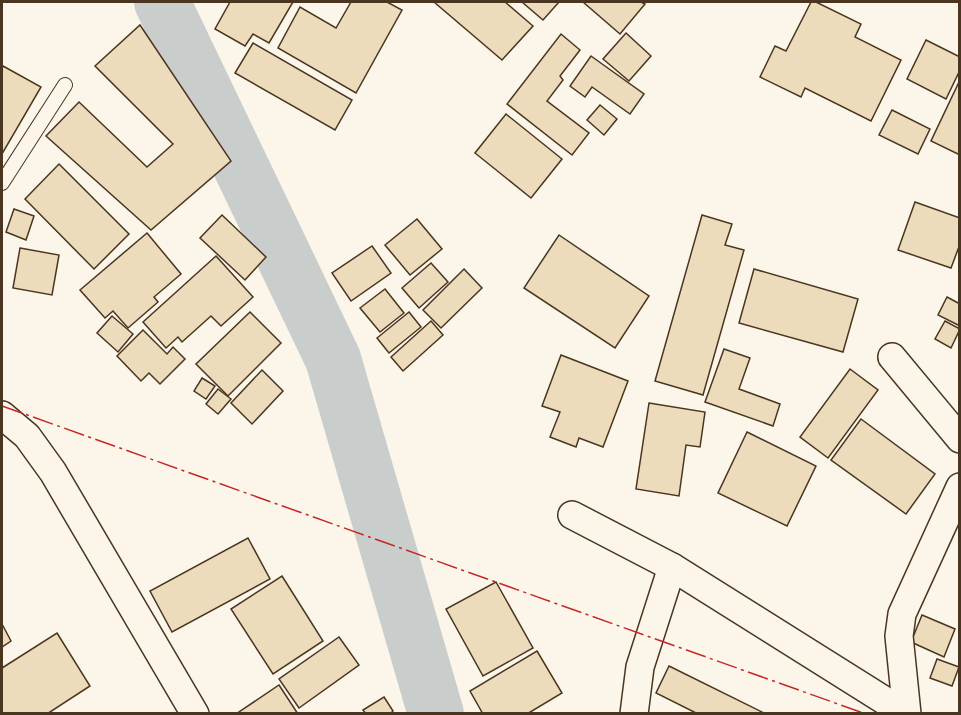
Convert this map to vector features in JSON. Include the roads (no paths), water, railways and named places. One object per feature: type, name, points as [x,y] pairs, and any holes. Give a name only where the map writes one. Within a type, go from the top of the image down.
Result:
[{"type":"street","points":[[892,357],[960,440]]},
{"type":"street","points":[[2,415],[27,436],[53,471],[195,714]]},
{"type":"street","points":[[907,714],[898,636],[902,614],[960,487]]},
{"type":"street","points":[[572,515],[672,567],[907,714]]},
{"type":"street","points":[[634,714],[640,667],[672,567]]},
{"type":"lane","points":[[2,183],[65,85]]},
{"type":"waterway","points":[[162,2],[333,359],[436,714]]}]
